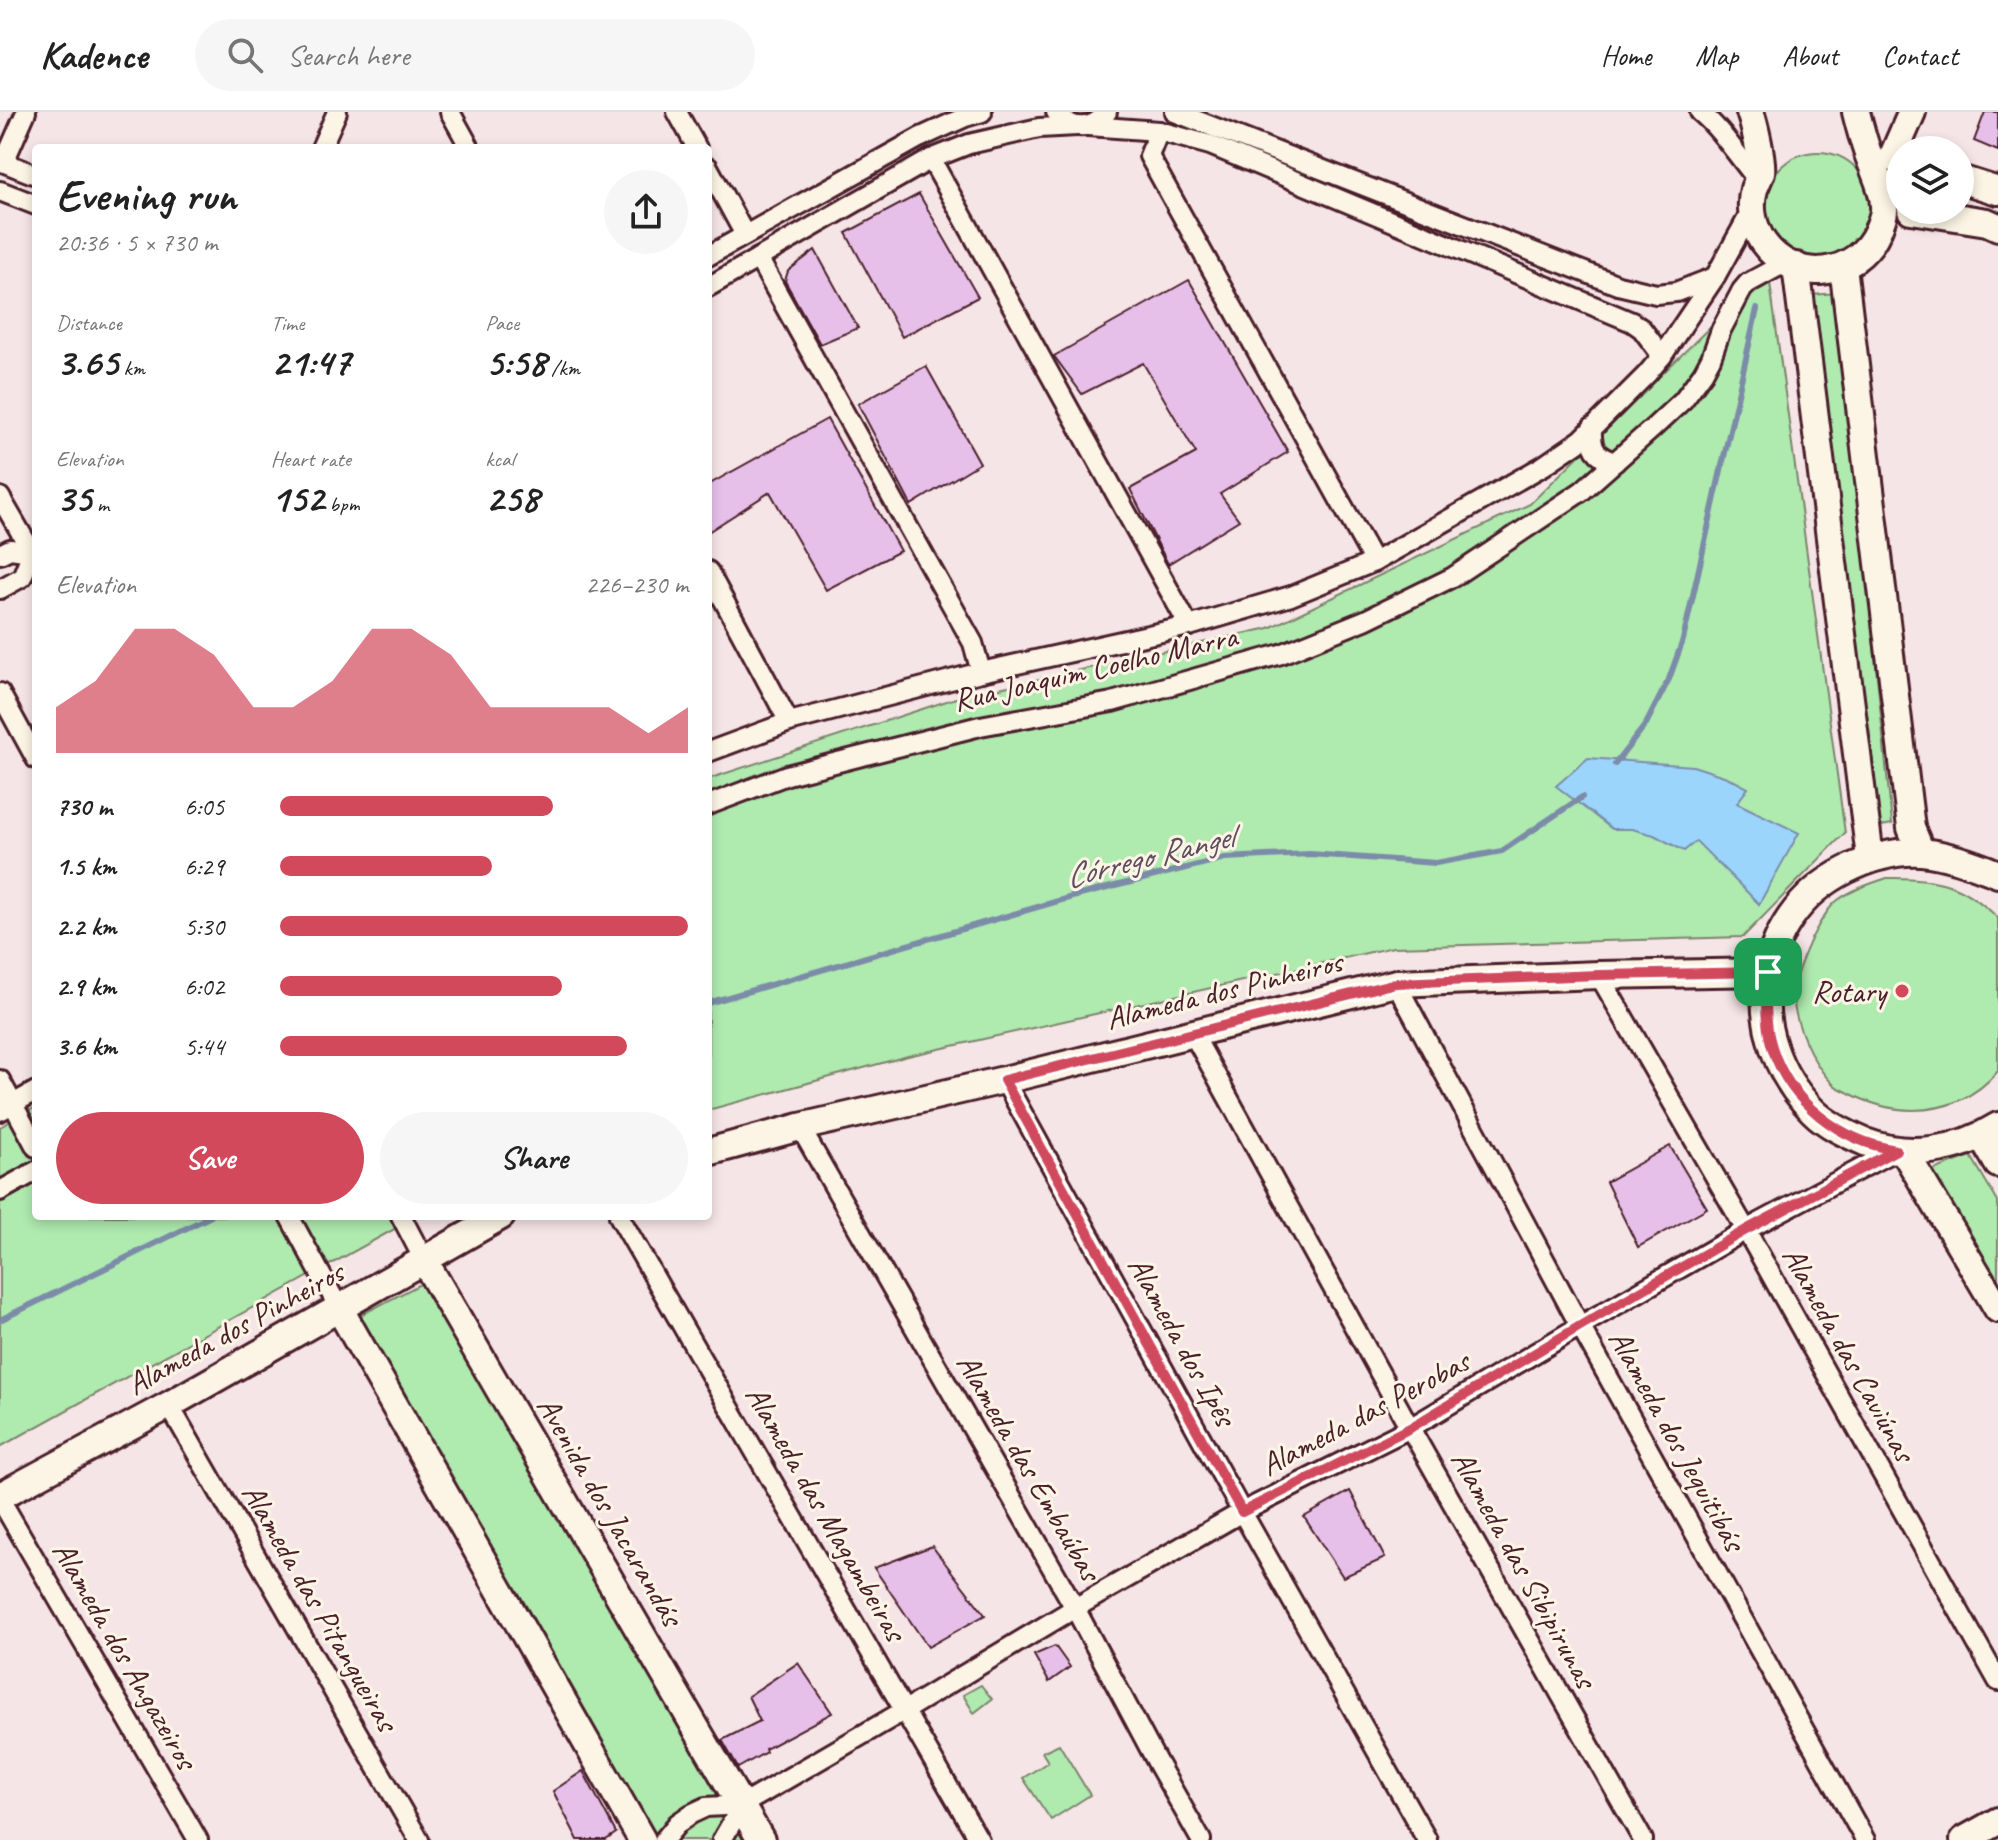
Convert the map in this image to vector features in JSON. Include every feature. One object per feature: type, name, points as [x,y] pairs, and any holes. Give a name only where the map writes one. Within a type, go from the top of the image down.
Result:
[{"type":"street","points":[[26,112],[2,161],[32,173]]},
{"type":"street","points":[[323,144],[337,112]]},
{"type":"street","points":[[450,112],[468,144]]},
{"type":"street","points":[[677,112],[695,144]]},
{"type":"street","points":[[712,254],[919,138],[982,112]]},
{"type":"street","points":[[1056,112],[1067,123],[1082,126],[1098,122],[1107,112]]},
{"type":"street","points":[[1175,112],[1618,285],[1656,294],[1676,292],[1715,277]]},
{"type":"street","points":[[1700,112],[1712,122],[1757,179]]},
{"type":"street","points":[[1750,112],[1755,124],[1761,171],[1753,194],[1752,210],[1755,226],[1772,253],[1804,270],[1824,271],[1843,266],[1861,255],[1886,217]]},
{"type":"street","points":[[1856,112],[1886,157]]},
{"type":"street","points":[[1899,136],[1912,112]]},
{"type":"street","points":[[712,285],[931,159],[969,144],[1039,128],[1082,126],[1159,131],[1210,145],[1632,322],[1642,329],[1662,356]]},
{"type":"street","points":[[1159,131],[1149,156],[1374,562]]},
{"type":"street","points":[[931,159],[1189,626]]},
{"type":"street","points":[[1886,164],[1881,187],[1886,193]]},
{"type":"street","points":[[712,174],[745,235]]},
{"type":"street","points":[[1974,183],[1998,191]]},
{"type":"street","points":[[0,191],[32,203]]},
{"type":"street","name":"Rua Joaquim Coelho Marra","points":[[712,751],[789,722],[981,672],[1189,626],[1291,596],[1374,562],[1543,466],[1581,440],[1662,356],[1715,277],[1752,210]]},
{"type":"street","points":[[1974,215],[1994,217]]},
{"type":"street","points":[[758,258],[973,643],[981,672]]},
{"type":"street","points":[[1791,264],[1870,858]]},
{"type":"street","name":"Rua Joaquim Coelho Marra","points":[[712,803],[787,775],[980,726],[1112,702],[1281,654],[1365,620],[1453,577],[1582,491],[1683,400],[1703,373],[1742,290],[1748,283],[1791,264]]},
{"type":"street","points":[[1843,266],[1911,828],[1921,852]]},
{"type":"street","points":[[1592,428],[1593,446],[1602,458],[1615,462]]},
{"type":"street","points":[[0,497],[32,548]]},
{"type":"street","points":[[0,554],[10,549],[32,553]]},
{"type":"street","points":[[0,589],[22,577],[32,559]]},
{"type":"street","points":[[712,578],[789,722]]},
{"type":"street","points":[[0,693],[32,752]]},
{"type":"street","points":[[1998,873],[1953,857],[1906,852],[1870,858],[1826,880],[1791,915],[1777,941],[1768,972],[1765,1008],[1772,1047],[1789,1083],[1814,1113],[1844,1134],[1878,1147],[1900,1151],[1938,1150],[1961,1145],[1990,1131],[1998,1164]]},
{"type":"street","name":"Alameda dos Pinheiros","points":[[712,1151],[1396,983],[1768,972]]},
{"type":"street","name":"Alameda das Caviúnas","points":[[1599,975],[1746,1230],[1998,1681]]},
{"type":"street","name":"Alameda dos Jequitibás","points":[[1396,983],[1580,1326],[1865,1840]]},
{"type":"street","name":"Alameda das Sibipirunas","points":[[1192,1032],[1410,1428],[1643,1840]]},
{"type":"street","points":[[0,1080],[7,1108],[32,1142]]},
{"type":"street","name":"Alameda dos Ipês","points":[[1004,1080],[1427,1840]]},
{"type":"street","points":[[7,1108],[32,1093]]},
{"type":"street","name":"Alameda das Embaúbas","points":[[800,1127],[1075,1608],[1201,1840]]},
{"type":"street","points":[[1900,1151],[1998,1309]]},
{"type":"street","name":"Alameda das Perobas","points":[[664,1840],[678,1823],[706,1807],[742,1805],[1242,1512],[1410,1428],[1746,1230],[1900,1151]]},
{"type":"street","points":[[0,1191],[32,1173]]},
{"type":"street","points":[[291,1220],[642,1840]]},
{"type":"street","name":"Avenida dos Jacarandás","points":[[403,1220],[761,1840]]},
{"type":"street","name":"Alameda dos Pinheiros","points":[[0,1498],[494,1220]]},
{"type":"street","name":"Alameda das Magambeiras","points":[[621,1220],[979,1840]]},
{"type":"street","name":"Alameda das Pitangueiras","points":[[169,1405],[419,1840]]},
{"type":"street","name":"Alameda dos Angazeiros","points":[[0,1498],[198,1840]]},
{"type":"street","points":[[722,1840],[742,1805]]},
{"type":"street","points":[[1964,1840],[1998,1821]]},
{"type":"green space","points":[[1818,152],[1838,156],[1856,167],[1867,185],[1871,205],[1867,225],[1856,243],[1838,254],[1818,258],[1798,254],[1780,243],[1769,225],[1765,205],[1769,185],[1780,167],[1798,156]]},
{"type":"green space","points":[[1770,283],[1845,833],[1743,937],[1393,947],[908,1056],[712,1109],[712,778],[959,697],[1269,628],[1530,504],[1722,315]]},
{"type":"green space","points":[[1838,293],[1892,824],[1868,829],[1811,295]]},
{"type":"green space","points":[[1887,878],[1947,884],[1972,897],[1998,918],[1998,1071],[1970,1095],[1937,1108],[1888,1108],[1835,1085],[1810,1052],[1795,1010],[1793,997],[1797,973],[1811,939],[1827,912],[1834,903],[1850,893]]},
{"type":"green space","points":[[32,1109],[32,1220],[411,1220],[0,1447],[0,1127]]},
{"type":"green space","points":[[1971,1156],[1998,1202],[1998,1284],[1931,1171]]},
{"type":"green space","points":[[426,1281],[743,1840],[653,1840],[355,1318]]},
{"type":"green space","points":[[981,1685],[992,1699],[974,1713],[963,1695]]},
{"type":"green space","points":[[1059,1744],[1090,1795],[1051,1820],[1023,1778],[1048,1762],[1042,1752]]},
{"type":"water","points":[[1588,758],[1693,766],[1727,777],[1748,788],[1737,803],[1799,833],[1759,904],[1696,841],[1684,851],[1654,835],[1632,829],[1612,829],[1556,786]]},
{"type":"building","points":[[1985,112],[1998,112],[1998,151],[1974,141]]},
{"type":"building","points":[[919,194],[978,297],[902,337],[846,233]]},
{"type":"building","points":[[815,250],[858,328],[820,344],[785,281],[788,271]]},
{"type":"building","points":[[1189,280],[1288,452],[1220,494],[1239,520],[1168,564],[1130,489],[1196,453],[1143,363],[1082,394],[1054,356]]},
{"type":"building","points":[[926,366],[980,463],[911,505],[858,404]]},
{"type":"building","points":[[827,419],[900,551],[826,590],[770,492],[712,529],[712,483]]},
{"type":"building","points":[[1670,1146],[1707,1208],[1638,1247],[1606,1182]]},
{"type":"building","points":[[1350,1491],[1385,1558],[1343,1577],[1304,1517]]},
{"type":"building","points":[[932,1546],[985,1615],[928,1647],[874,1568]]},
{"type":"building","points":[[1055,1646],[1070,1667],[1049,1682],[1034,1655]]},
{"type":"building","points":[[798,1663],[832,1713],[765,1749],[766,1752],[738,1768],[722,1740],[760,1721],[748,1696]]},
{"type":"building","points":[[583,1771],[616,1833],[606,1840],[578,1840],[553,1791]]},
{"type":"waterway","points":[[1615,764],[1646,724],[1669,679],[1683,640],[1757,309]]},
{"type":"waterway","name":"Córrego Rangel","points":[[712,1002],[1072,897],[1225,858],[1310,854],[1436,863],[1502,851],[1582,797]]},
{"type":"waterway","name":"Córrego Rangel","points":[[0,1320],[203,1220]]},
{"type":"place","name":"Rotary","points":[[1902,991]]},
{"type":"route","points":[[1768,972],[1765,1008],[1772,1047],[1789,1083],[1814,1113],[1844,1134],[1878,1147],[1896,1150],[1746,1230],[1410,1428],[1242,1512],[1004,1080],[1396,983],[1768,972]]}]
